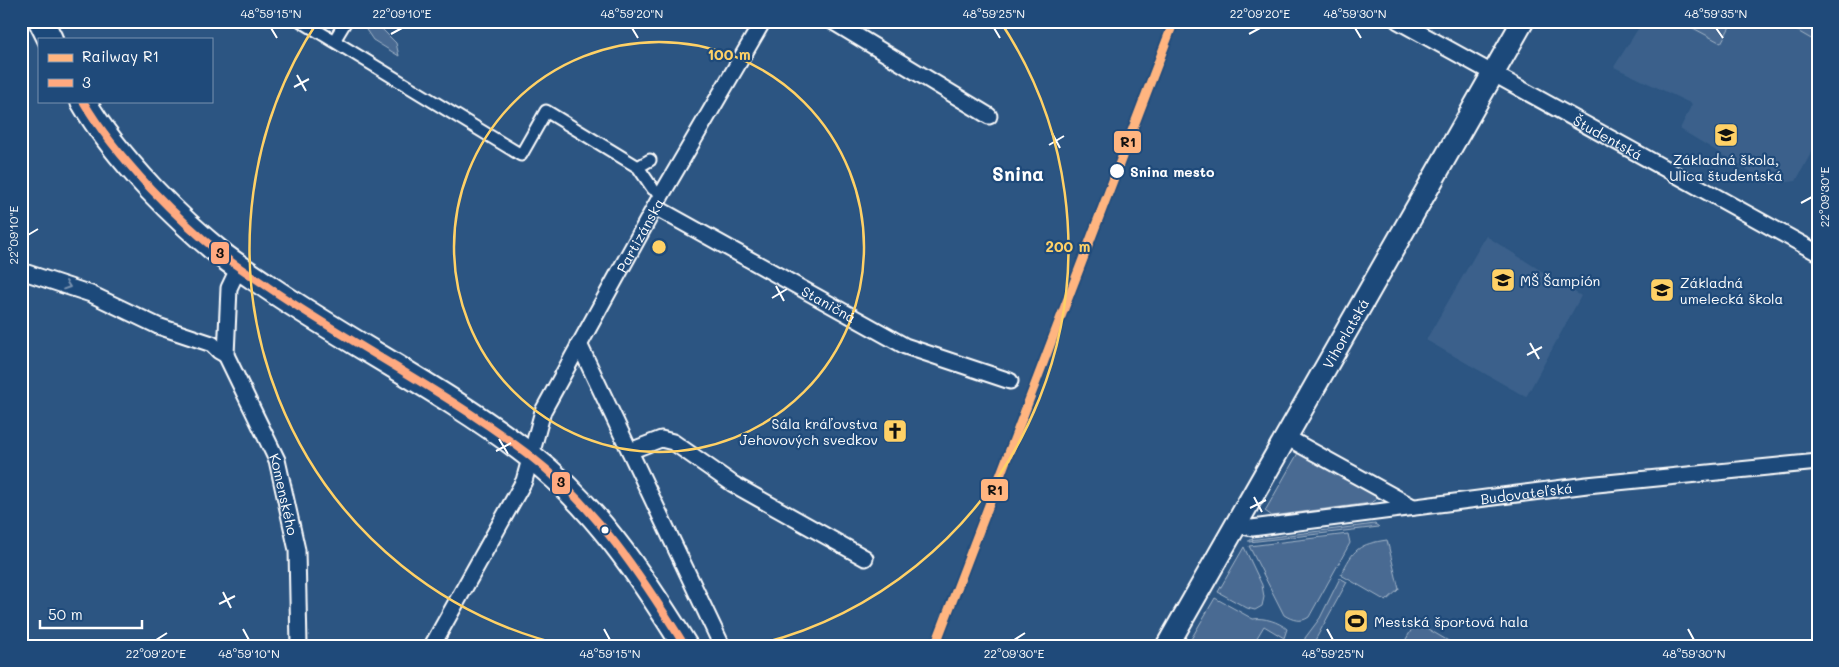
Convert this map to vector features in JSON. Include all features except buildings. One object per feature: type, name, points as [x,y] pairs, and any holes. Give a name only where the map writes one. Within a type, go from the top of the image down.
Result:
[{"type":"main road","points":[[41,21],[50,38]]},
{"type":"main road","name":"Vihorlatská","points":[[1167,646],[1523,21]]},
{"type":"main road","points":[[84,102],[112,146],[131,168],[196,233],[239,267],[330,328],[489,426],[530,456],[588,510],[618,546],[644,581],[685,646]]},
{"type":"street","points":[[301,21],[520,155],[546,112],[638,166],[653,189]]},
{"type":"street","points":[[334,40],[346,21]]},
{"type":"street","name":"Partizánska","points":[[530,456],[542,411],[763,21]]},
{"type":"street","points":[[832,21],[989,116]]},
{"type":"street","name":"Študentská","points":[[1398,21],[1818,253]]},
{"type":"street","points":[[638,166],[650,160]]},
{"type":"street","name":"Staničná","points":[[656,207],[905,346],[1010,381]]},
{"type":"street","name":"Komenského","points":[[239,267],[229,288],[226,355],[276,460],[297,550],[299,646]]},
{"type":"street","points":[[21,271],[91,294],[158,326],[212,344],[226,355]]},
{"type":"street","points":[[579,344],[722,646]]},
{"type":"street","points":[[1286,437],[1414,507]]},
{"type":"street","points":[[630,451],[661,439],[673,442],[733,484],[866,558]]},
{"type":"street","points":[[432,646],[524,482],[530,456]]},
{"type":"street","name":"Budovateľská","points":[[1237,525],[1252,528],[1587,485],[1818,462]]},
{"type":"shaded area","points":[[360,21],[377,21],[378,25],[396,43],[399,56],[373,40]]},
{"type":"shaded area","points":[[1643,21],[1818,21],[1818,140],[1796,181],[1771,184],[1680,129],[1692,104],[1614,67]]},
{"type":"shaded area","points":[[1680,21],[1733,21],[1721,43]]},
{"type":"shaded area","points":[[1780,21],[1818,21],[1818,31],[1813,40]]},
{"type":"shaded area","points":[[1486,236],[1581,296],[1526,397],[1426,340]]},
{"type":"shaded area","points":[[1298,453],[1302,453],[1375,494],[1376,500],[1371,503],[1272,516],[1265,511]]},
{"type":"shaded area","points":[[1375,524],[1379,527],[1249,542],[1249,540]]},
{"type":"shaded area","points":[[1348,534],[1350,543],[1309,617],[1303,620],[1296,620],[1284,615],[1249,546]]},
{"type":"shaded area","points":[[1387,540],[1399,589],[1386,601],[1341,575],[1349,559],[1358,549]]},
{"type":"shaded area","points":[[1244,547],[1262,585],[1264,597],[1262,606],[1255,610],[1247,608],[1218,592]]},
{"type":"shaded area","points":[[1340,578],[1347,582],[1312,646],[1305,642],[1305,638],[1320,618]]},
{"type":"shaded area","points":[[1215,598],[1253,619],[1266,619],[1280,624],[1287,629],[1284,638],[1264,626],[1252,646],[1187,646]]},
{"type":"shaded area","points":[[1416,622],[1457,646],[1402,646]]},
{"type":"rail line","name":"R1","points":[[935,646],[1174,21]]},
{"type":"transit line","name":"3","points":[[84,102],[106,136],[159,198],[221,254],[300,308],[466,410],[529,455],[553,475],[596,519],[615,543],[651,593],[685,646]]},
{"type":"place","name":"Základná škola, Ulica študentská","points":[[1726,135]]},
{"type":"place","name":"Snina mesto","points":[[1117,171]]},
{"type":"place","name":"MŠ Šampión","points":[[1503,280]]},
{"type":"place","name":"Základná umelecká škola","points":[[1662,290]]},
{"type":"place","name":"Sála kráľovstva Jehovových svedkov","points":[[895,431]]},
{"type":"place","name":"Mestská športová hala","points":[[1356,621]]},
{"type":"district","name":"Snina","points":[[1018,173]]}]
